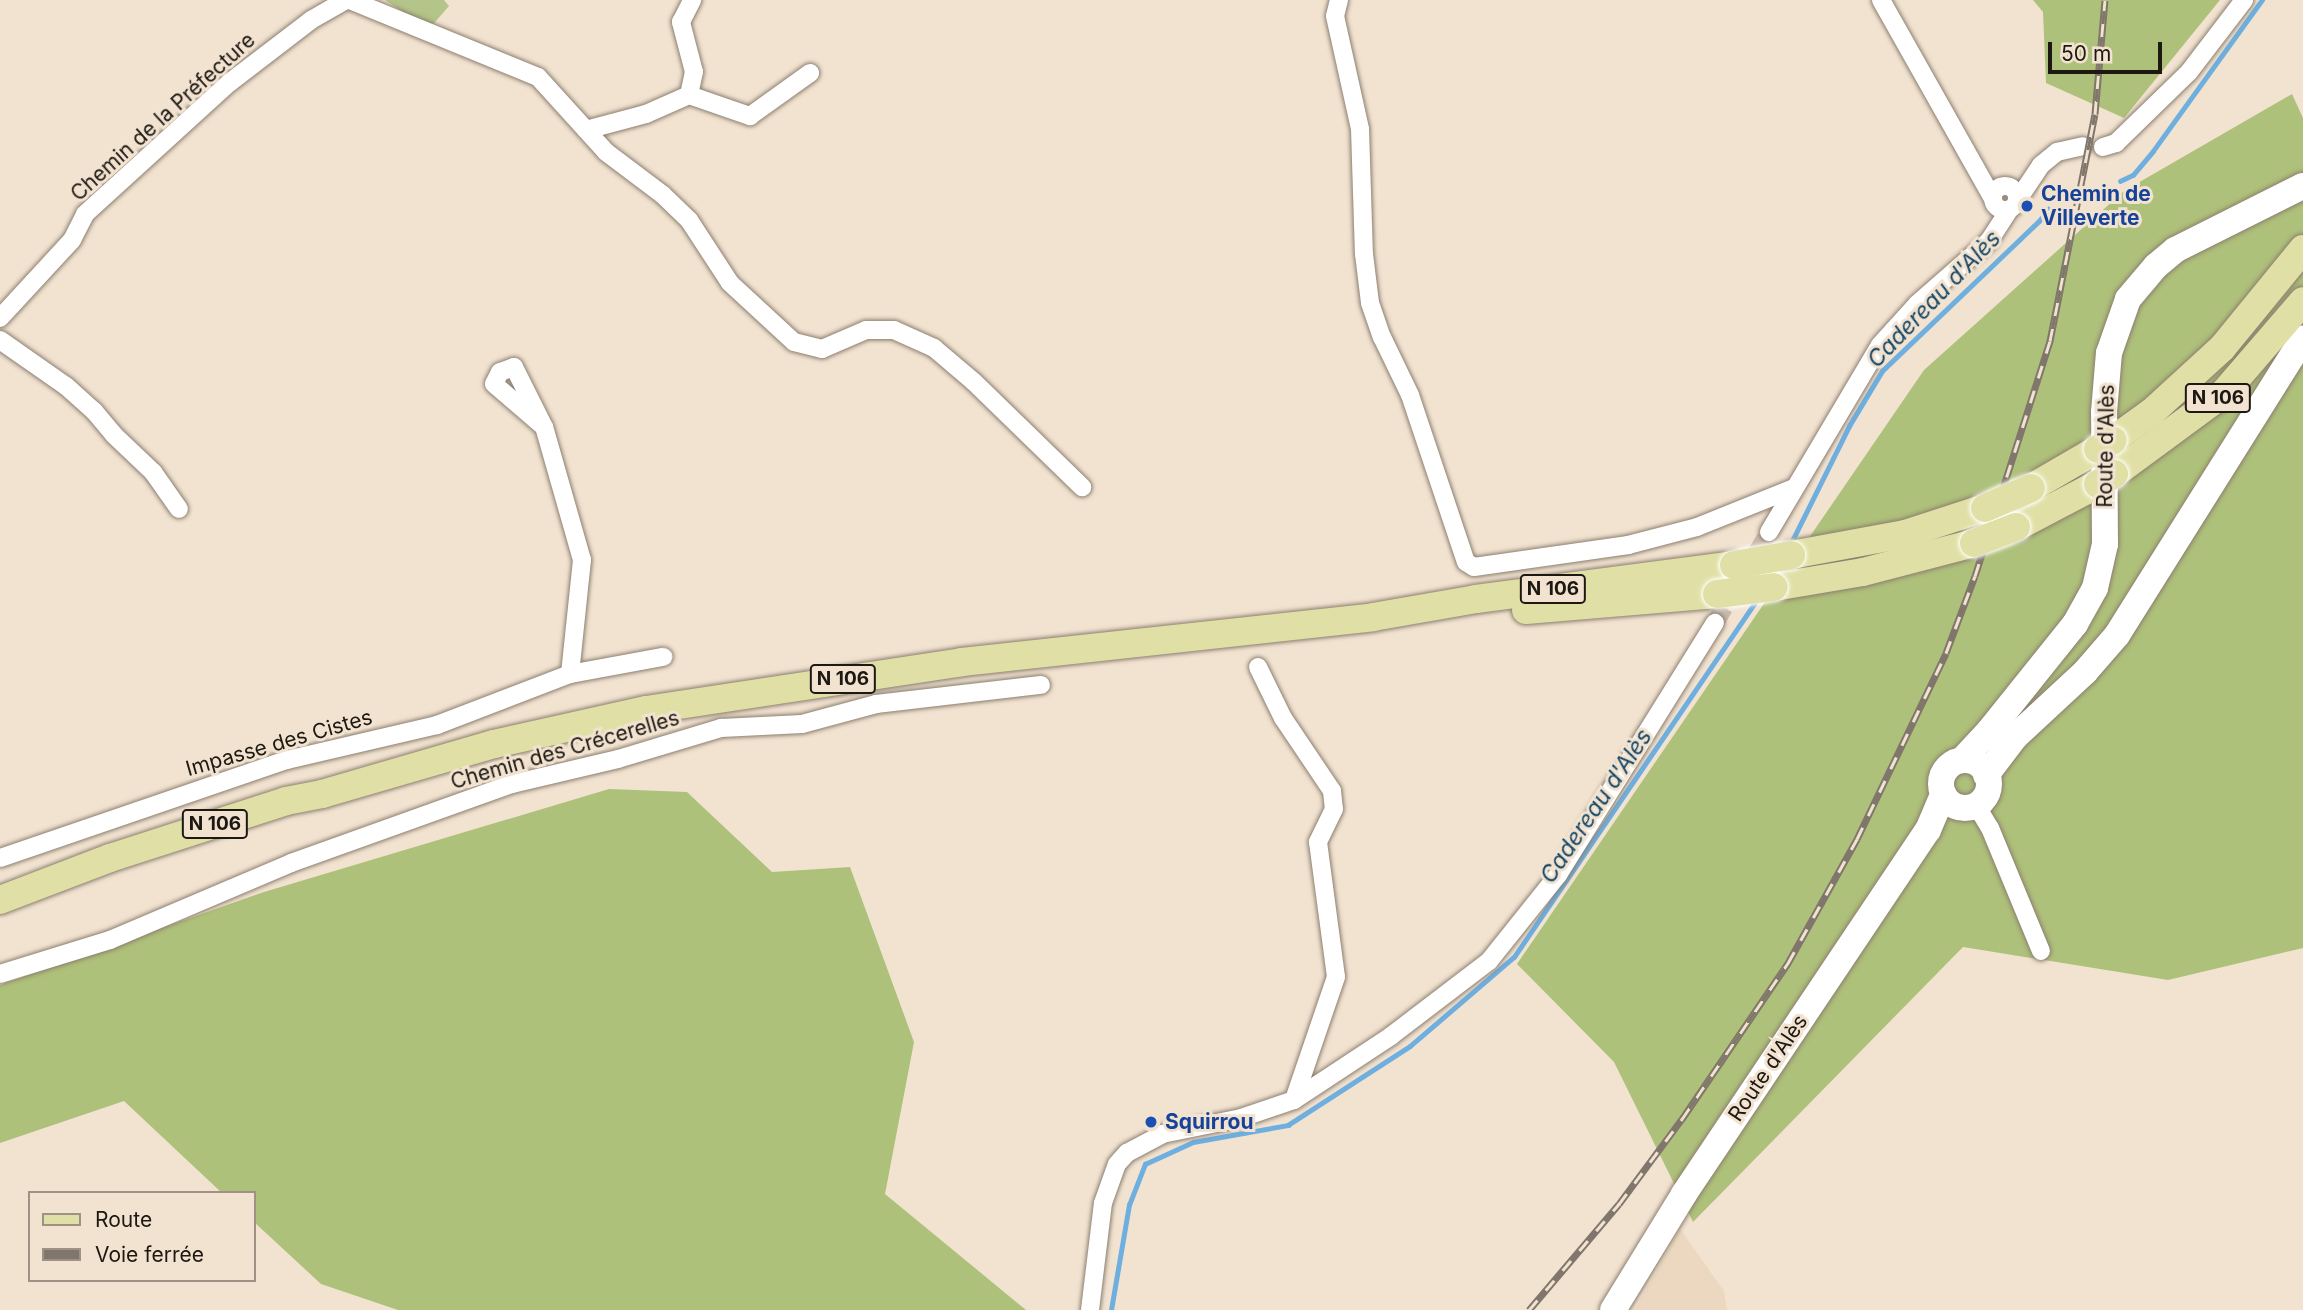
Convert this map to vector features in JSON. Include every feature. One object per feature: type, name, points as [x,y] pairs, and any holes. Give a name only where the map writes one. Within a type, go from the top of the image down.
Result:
[{"type":"main road","name":"Route d'Alès","points":[[1962,760],[1990,730],[2075,624],[2095,588],[2105,544],[2104,412],[2109,353],[2128,299],[2156,266],[2175,250],[2303,186]]},
{"type":"main road","name":"N 106","points":[[0,900],[110,858],[286,801],[322,794],[529,736],[727,696],[962,662],[1373,617],[1476,599],[1734,565],[1905,534],[1984,508],[2031,488],[2105,445],[2152,412],[2222,348],[2303,249]]},
{"type":"main road","name":"N 106","points":[[1373,617],[1481,614],[1774,587],[1875,569],[1974,543],[2016,527],[2106,479],[2224,393],[2303,301]]},
{"type":"main road","points":[[1986,775],[2015,737],[2085,672],[2118,635],[2303,338]]},
{"type":"main road","points":[[1962,760],[1977,764],[1986,775],[1988,789],[1959,802],[1944,772],[1948,766],[1962,760]]},
{"type":"main road","name":"N 106","points":[[0,921],[322,794]]},
{"type":"main road","name":"Route d'Alès","points":[[1613,1310],[1684,1194],[1928,830],[1959,802]]},
{"type":"street","points":[[348,0],[538,77],[606,152],[663,195],[689,220],[730,282],[794,342],[822,349],[866,330],[894,330],[934,348],[974,382],[1082,487]]},
{"type":"street","name":"Chemin de la Préfecture","points":[[0,318],[72,240],[85,214],[229,83],[311,20],[348,0]]},
{"type":"street","points":[[688,95],[694,72],[681,22],[691,0]]},
{"type":"street","points":[[1339,0],[1335,16],[1360,129],[1364,254],[1370,303],[1386,346],[1410,395],[1466,562],[1474,567],[1628,545],[1697,527],[1794,488]]},
{"type":"street","points":[[1881,0],[2001,199]]},
{"type":"street","points":[[2103,147],[2116,143],[2189,72],[2244,0]]},
{"type":"street","points":[[586,130],[646,114],[688,95],[750,116],[810,74]]},
{"type":"street","points":[[1769,532],[1880,345],[1917,304],[1989,241],[2001,199],[2035,174],[2057,152],[2082,146]]},
{"type":"street","points":[[0,340],[66,386],[94,411],[114,435],[153,472],[179,509]]},
{"type":"street","points":[[544,427],[582,560],[570,674]]},
{"type":"street","points":[[1090,1310],[1103,1203],[1117,1164],[1127,1153],[1162,1134],[1241,1118],[1294,1100],[1391,1035],[1489,961],[1558,875],[1715,623]]},
{"type":"street","name":"Impasse des Cistes","points":[[0,858],[287,760],[437,725],[570,674],[663,657]]},
{"type":"street","points":[[1258,667],[1283,718],[1332,791],[1334,808],[1318,842],[1336,977],[1294,1100]]},
{"type":"street","name":"Chemin des Crécerelles","points":[[0,974],[110,940],[291,863],[512,784],[618,759],[721,728],[802,724],[876,704],[1041,685]]},
{"type":"street","points":[[1959,802],[1990,828],[2041,951]]},
{"type":"shaded area","points":[[1680,1229],[1724,1291],[1727,1310],[1635,1310]]},
{"type":"green space","points":[[385,0],[444,0],[449,6],[429,29]]},
{"type":"green space","points":[[2033,0],[2220,0],[2124,118],[2046,83],[2043,12]]},
{"type":"green space","points":[[2292,94],[2303,118],[2303,948],[2168,980],[1963,947],[1693,1222],[1614,1062],[1517,964],[1924,370],[2124,191]]},
{"type":"green space","points":[[609,789],[687,792],[772,872],[850,867],[914,1042],[885,1194],[1026,1310],[398,1310],[321,1284],[256,1224],[256,1191],[220,1191],[124,1101],[0,1143],[0,985],[264,892]]},
{"type":"waterway","name":"Cadereau d'Alès","points":[[2120,181],[2133,175],[2153,151],[2262,0]]},
{"type":"waterway","name":"Cadereau d'Alès","points":[[1791,543],[1849,426],[1882,371],[2039,221],[2048,209]]},
{"type":"waterway","name":"Cadereau d'Alès","points":[[1111,1310],[1129,1205],[1145,1164],[1193,1142],[1288,1125],[1410,1046],[1514,957],[1756,601]]},
{"type":"tunnel","points":[[1715,623],[1769,532]]},
{"type":"railway","points":[[1529,1310],[1619,1204],[1682,1119],[1788,963],[1857,839],[1946,653],[1975,576],[2050,341],[2095,114],[2105,0]]},
{"type":"place","name":"Chemin de Villeverte","points":[[2027,206]]},
{"type":"place","name":"Squirrou","points":[[1151,1122]]}]
